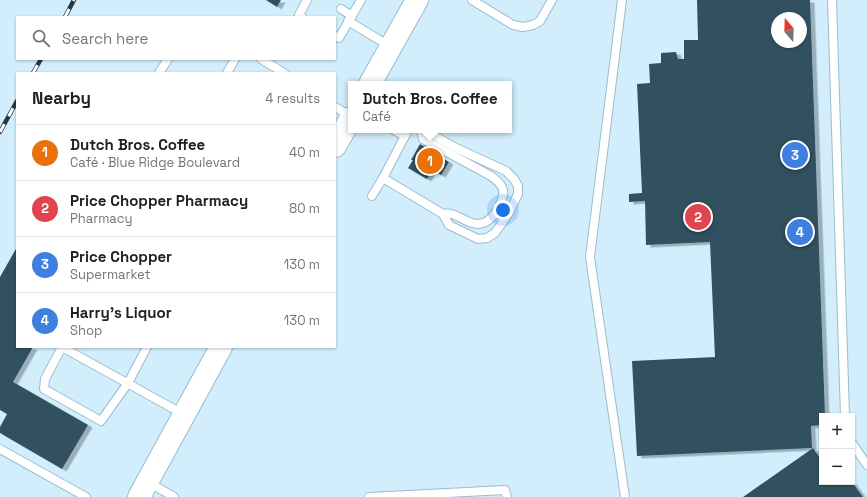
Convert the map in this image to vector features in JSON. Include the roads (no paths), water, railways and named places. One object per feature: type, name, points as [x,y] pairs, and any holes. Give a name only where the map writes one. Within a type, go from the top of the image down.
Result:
[{"type":"main road","points":[[372,81],[417,0]]},
{"type":"main road","points":[[336,144],[348,122]]},
{"type":"main road","points":[[143,489],[220,348]]},
{"type":"lane","points":[[300,16],[299,15],[307,0]]},
{"type":"lane","points":[[336,36],[339,38],[361,0]]},
{"type":"lane","points":[[472,0],[513,25],[523,28],[540,21],[552,0]]},
{"type":"lane","points":[[622,0],[590,257],[625,497]]},
{"type":"lane","points":[[832,0],[845,413]]},
{"type":"lane","points":[[341,10],[391,47]]},
{"type":"lane","points":[[160,72],[167,60]]},
{"type":"lane","points":[[228,72],[234,60]]},
{"type":"lane","points":[[263,60],[282,72]]},
{"type":"lane","points":[[336,108],[348,115]]},
{"type":"lane","points":[[372,196],[407,133]]},
{"type":"lane","points":[[422,133],[423,139],[492,176],[500,184],[503,193],[500,206],[491,218],[484,223],[473,224],[448,212],[443,214]]},
{"type":"lane","points":[[383,178],[443,214],[449,225],[478,239],[487,238],[495,233],[509,213],[518,194],[518,186],[514,179],[506,171],[456,148],[428,133]]},
{"type":"lane","points":[[61,348],[45,379],[44,389],[101,421],[128,383],[146,348]]},
{"type":"lane","points":[[64,348],[184,414]]},
{"type":"lane","points":[[855,447],[867,465]]},
{"type":"lane","points":[[0,449],[86,497]]},
{"type":"lane","points":[[143,489],[174,497]]},
{"type":"lane","points":[[369,497],[505,490],[507,497]]},
{"type":"railway","points":[[66,16],[74,0]]},
{"type":"railway","points":[[34,72],[40,60]]},
{"type":"railway","points":[[0,132],[16,103]]},
{"type":"place","name":"Price Chopper","points":[[795,155]]},
{"type":"place","name":"Dutch Bros. Coffee","points":[[430,161]]},
{"type":"place","name":"Price Chopper Pharmacy","points":[[698,217]]},
{"type":"place","name":"Harry's Liquor","points":[[800,232]]}]
